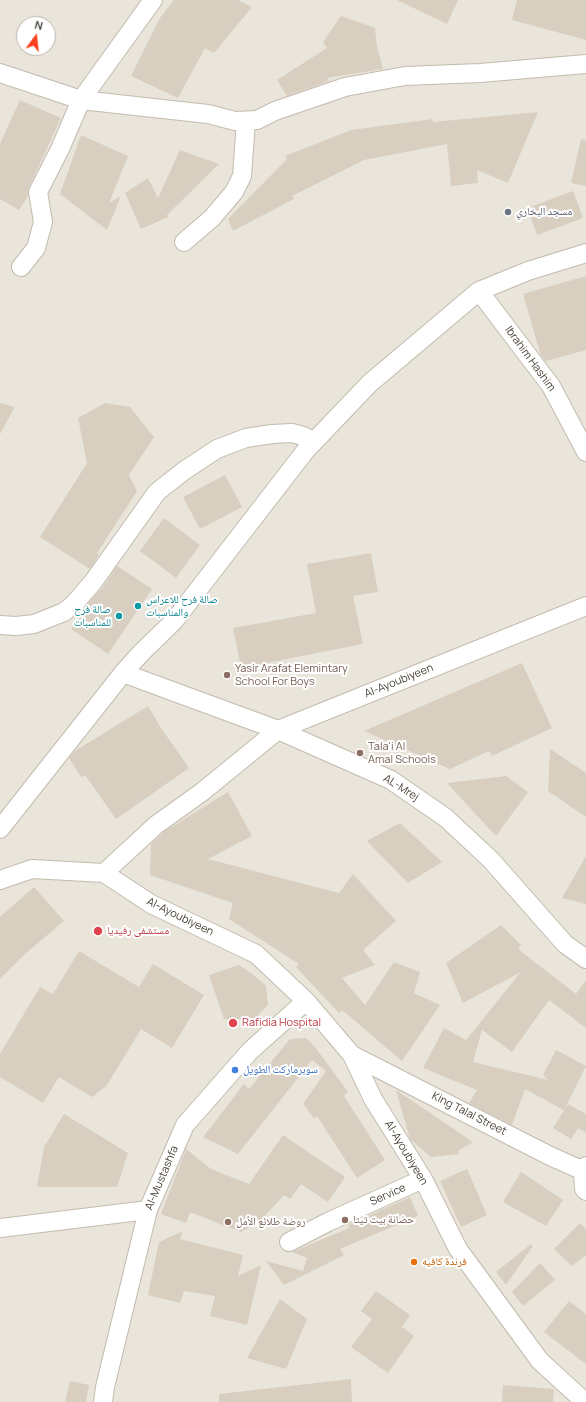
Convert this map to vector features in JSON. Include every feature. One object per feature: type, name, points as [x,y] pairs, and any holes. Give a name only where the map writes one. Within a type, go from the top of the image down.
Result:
[{"type":"street","points":[[21,267],[36,248],[43,222],[38,192],[60,149],[81,100],[153,0]]},
{"type":"street","points":[[0,73],[81,100],[208,114],[235,121],[246,121],[257,120],[275,112],[345,88],[405,76],[480,73],[586,64]]},
{"type":"street","points":[[184,242],[212,218],[237,187],[242,176],[246,121]]},
{"type":"street","points":[[0,829],[123,673],[174,621],[306,450],[370,383],[480,291],[528,271],[586,253]]},
{"type":"street","name":"Ibrahim Hashim","points":[[480,291],[551,386],[586,452]]},
{"type":"street","points":[[0,625],[16,626],[34,624],[64,612],[74,604],[93,582],[157,492],[185,470],[217,449],[246,438],[272,434],[292,433],[303,436],[314,442]]},
{"type":"street","name":"Al-Ayoubiyeen","points":[[585,1402],[540,1361],[458,1249],[423,1179],[373,1099],[352,1055],[306,1001],[256,954],[151,904],[104,873],[156,825],[202,792],[278,730],[586,606]]},
{"type":"street","name":"AL-Mrej","points":[[123,673],[278,730],[391,780],[446,818],[491,860],[565,944],[586,958]]},
{"type":"street","points":[[0,880],[32,869],[104,873]]},
{"type":"street","name":"Al-Mustashfa","points":[[103,1402],[105,1387],[148,1210],[185,1125],[250,1052],[306,1001]]},
{"type":"street","name":"King Talal Street","points":[[352,1055],[585,1170]]},
{"type":"street","points":[[585,1170],[584,1189],[586,1191]]},
{"type":"street","name":"Service","points":[[289,1242],[328,1222],[423,1179]]},
{"type":"street","points":[[0,1228],[148,1210]]},
{"type":"shaded area","points":[[0,0],[586,0],[586,1402],[0,1402]]},
{"type":"building","points":[[174,0],[238,0],[252,7],[214,53],[205,48],[178,98],[131,76],[160,18]]},
{"type":"building","points":[[397,0],[458,0],[447,24]]},
{"type":"building","points":[[517,0],[586,0],[586,40],[512,20]]},
{"type":"building","points":[[341,16],[375,28],[377,47],[383,69],[327,78],[329,81],[287,96],[277,80],[327,48],[323,42]]},
{"type":"building","points":[[20,100],[61,118],[29,187],[28,196],[19,210],[0,199],[0,144]]},
{"type":"building","points":[[538,112],[508,183],[477,170],[478,183],[451,186],[447,144],[364,160],[292,196],[294,199],[233,231],[228,219],[287,159],[285,156],[351,130],[433,119],[433,122]]},
{"type":"building","points":[[81,135],[128,156],[109,203],[121,196],[107,230],[60,194]]},
{"type":"building","points":[[581,139],[586,140],[586,186],[571,183]]},
{"type":"building","points":[[180,150],[219,164],[167,215],[168,217],[141,229],[125,193],[148,178],[158,198]]},
{"type":"building","points":[[573,191],[583,218],[537,235],[527,208]]},
{"type":"building","points":[[586,276],[586,350],[546,361],[541,356],[523,294]]},
{"type":"building","points":[[0,403],[15,407],[0,434]]},
{"type":"building","points":[[105,403],[130,407],[154,437],[129,475],[137,491],[97,553],[99,555],[90,569],[40,537],[87,463],[78,418]]},
{"type":"building","points":[[225,475],[242,507],[200,529],[183,497]]},
{"type":"building","points":[[164,518],[200,545],[176,578],[140,551]]},
{"type":"building","points":[[371,553],[378,592],[353,596],[363,644],[241,668],[233,628],[316,613],[307,564]]},
{"type":"building","points":[[117,566],[152,589],[108,654],[71,629],[89,602],[102,588]]},
{"type":"building","points":[[522,663],[552,728],[492,756],[489,751],[450,769],[364,731]]},
{"type":"building","points":[[148,706],[161,728],[189,768],[116,819],[85,775],[81,777],[69,758],[75,751]]},
{"type":"building","points":[[550,749],[586,773],[586,817],[548,791]]},
{"type":"building","points":[[506,776],[528,792],[496,836],[447,783]]},
{"type":"building","points":[[228,792],[252,836],[208,859],[339,893],[353,874],[396,921],[363,950],[375,965],[342,978],[365,1005],[394,962],[420,972],[414,993],[440,1005],[402,1061],[342,1010],[339,1013],[296,967],[299,964],[229,919],[233,903],[150,875],[151,844],[165,831]]},
{"type":"building","points":[[400,823],[442,862],[408,883],[367,841]]},
{"type":"building","points":[[586,856],[586,904],[562,898]]},
{"type":"building","points":[[34,887],[64,921],[26,953],[0,979],[0,917]]},
{"type":"building","points":[[501,925],[521,945],[518,949],[576,994],[586,980],[586,1028],[549,1000],[512,1052],[482,1030],[473,1062],[548,1080],[543,1075],[556,1050],[586,1066],[564,1110],[525,1089],[512,1125],[469,1103],[477,1090],[423,1068],[444,1028],[466,1040],[521,972],[463,1003],[446,963]]},
{"type":"building","points":[[79,951],[139,987],[153,964],[204,995],[172,1048],[141,1029],[107,1085],[92,1097],[59,1077],[43,1103],[0,1077],[0,1054],[40,987],[53,994]]},
{"type":"building","points":[[239,965],[266,986],[268,1005],[254,1019],[224,1019],[209,975]]},
{"type":"building","points":[[306,1038],[315,1047],[348,1092],[344,1096],[385,1160],[357,1178],[317,1116],[314,1118],[303,1104],[326,1071],[312,1060],[238,1154],[203,1137],[244,1084],[249,1089],[290,1039]]},
{"type":"building","points":[[396,1090],[473,1142],[458,1151],[460,1154],[431,1157],[410,1139]]},
{"type":"building","points":[[568,1104],[586,1114],[586,1133],[578,1128],[571,1139],[553,1128]]},
{"type":"building","points":[[64,1114],[128,1153],[117,1187],[37,1187],[44,1147]]},
{"type":"building","points":[[283,1135],[345,1177],[328,1202],[301,1184],[290,1199],[284,1195],[261,1220],[241,1232],[190,1212],[186,1223],[161,1214],[186,1149],[211,1169],[249,1184]]},
{"type":"building","points":[[467,1169],[487,1215],[461,1227],[440,1181]]},
{"type":"building","points":[[521,1172],[563,1200],[546,1226],[503,1202]]},
{"type":"building","points":[[410,1197],[418,1216],[340,1249],[344,1255],[284,1285],[266,1261],[303,1271],[307,1258],[292,1252],[349,1228],[348,1225]]},
{"type":"building","points":[[580,1223],[586,1229],[586,1255],[572,1266],[554,1249]]},
{"type":"building","points":[[183,1231],[180,1239],[243,1255],[238,1276],[261,1265],[247,1325],[210,1316],[215,1296],[184,1291],[180,1303],[148,1295],[159,1242]]},
{"type":"building","points":[[531,1244],[533,1246],[506,1285],[496,1272]]},
{"type":"building","points":[[540,1263],[555,1280],[523,1306],[512,1292]]},
{"type":"building","points":[[376,1291],[410,1315],[402,1327],[414,1336],[388,1373],[351,1347],[372,1319],[361,1311]]},
{"type":"building","points":[[280,1299],[307,1319],[286,1369],[247,1358]]},
{"type":"building","points":[[569,1301],[586,1314],[586,1364],[544,1332]]},
{"type":"building","points":[[351,1379],[352,1402],[219,1402],[219,1394]]},
{"type":"building","points":[[70,1381],[89,1385],[86,1402],[65,1402]]},
{"type":"building","points":[[503,1385],[554,1389],[553,1402],[502,1402]]},
{"type":"place","name":"مسجد البخاري","points":[[508,212]]},
{"type":"place","name":"صالة فرح للاعراس والمناسبات","points":[[138,606]]},
{"type":"place","name":"صالة فرح للمناسبات","points":[[119,616]]},
{"type":"place","name":"Yasir Arafat Elemintary School For Boys","points":[[227,675]]},
{"type":"place","name":"Tala'i Al Amal Schools","points":[[360,753]]},
{"type":"place","name":"مستشفى رفيديا","points":[[98,931]]},
{"type":"place","name":"Rafidia Hospital","points":[[233,1023]]},
{"type":"place","name":"سوبرماركت الطويل","points":[[235,1070]]},
{"type":"place","name":"حضانة بيت تيتا","points":[[345,1220]]},
{"type":"place","name":"روضة طلائع الأمل","points":[[228,1222]]},
{"type":"place","name":"فرندة كافيه","points":[[414,1262]]}]
